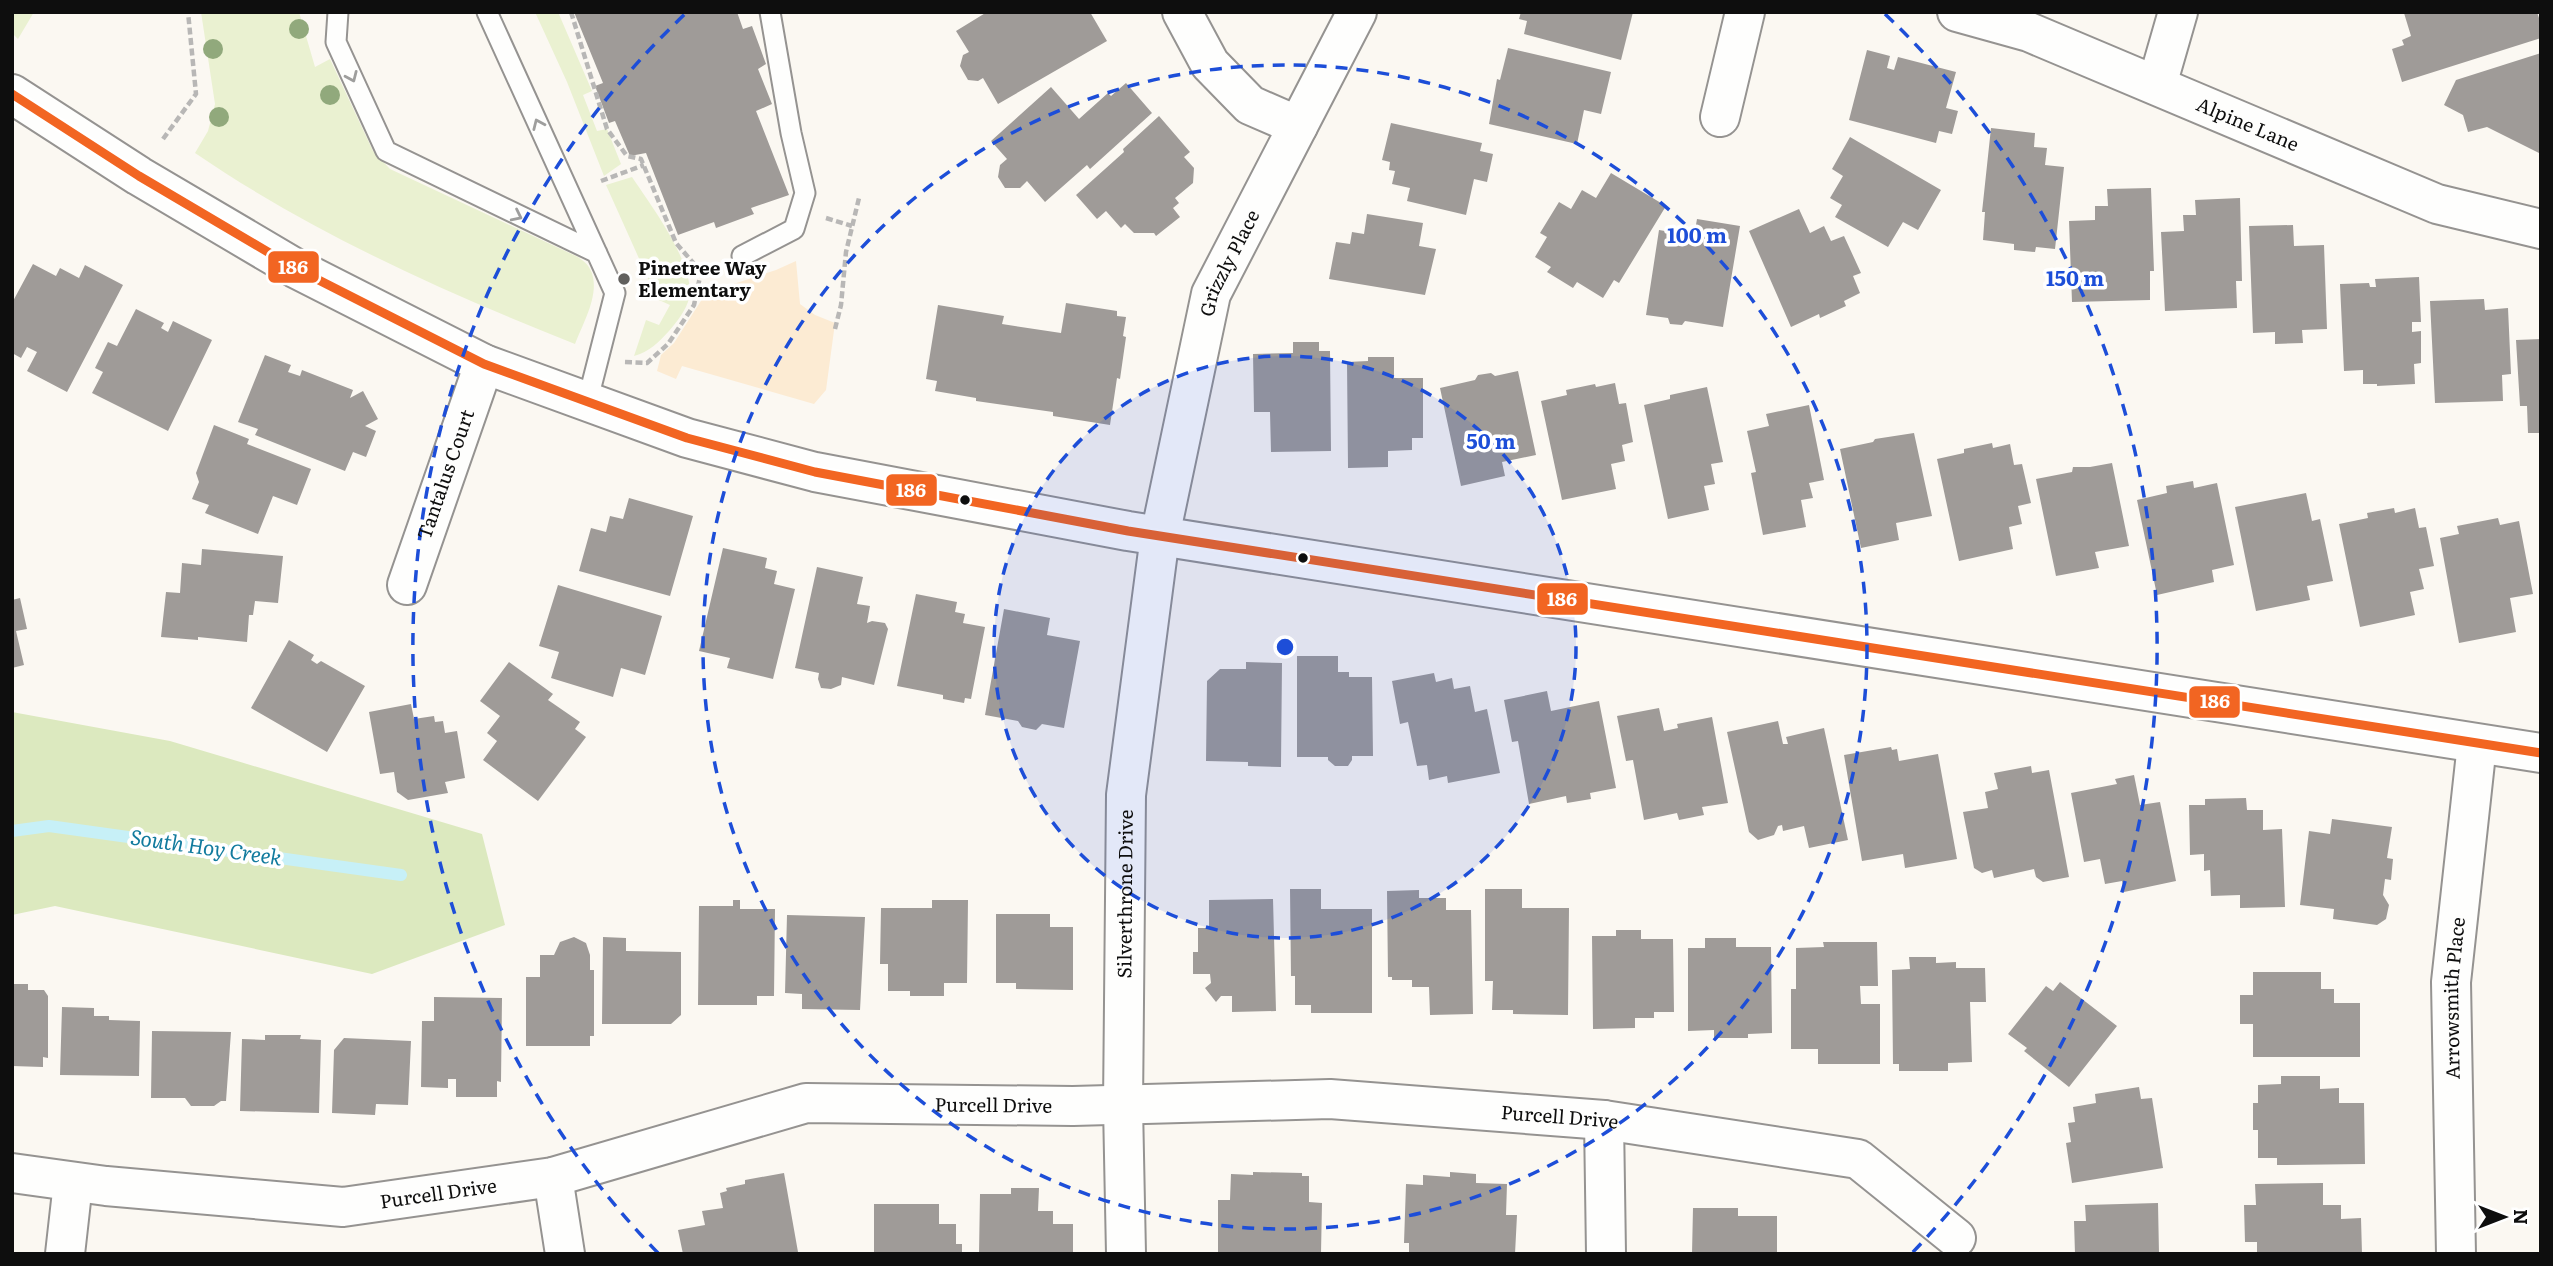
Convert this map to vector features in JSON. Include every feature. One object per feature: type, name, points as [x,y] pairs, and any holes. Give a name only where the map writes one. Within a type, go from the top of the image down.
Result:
[{"type":"street","points":[[1182,12],[1210,64],[1250,105],[1298,127]]},
{"type":"street","name":"Grizzly Place","points":[[1160,536],[1211,294],[1357,12]]},
{"type":"street","points":[[1720,117],[1745,12]]},
{"type":"street","name":"Alpine Lane","points":[[1957,12],[2029,32],[2437,204],[2541,229]]},
{"type":"street","points":[[2157,85],[2178,12]]},
{"type":"street","points":[[12,94],[139,176],[295,268],[484,364],[687,438],[815,472],[1160,536],[2541,754]]},
{"type":"street","name":"Tantalus Court","points":[[407,584],[484,364]]},
{"type":"street","name":"Silverthrone Drive","points":[[1126,1254],[1123,1106],[1126,795],[1160,536]]},
{"type":"street","name":"Arrowsmith Place","points":[[2456,1254],[2451,982],[2477,744]]},
{"type":"street","name":"Purcell Drive","points":[[12,1173],[74,1183],[343,1207],[553,1177],[806,1103],[1123,1106],[1330,1099],[1604,1120],[1858,1159],[1956,1238]]},
{"type":"street","points":[[1604,1120],[1606,1254]]},
{"type":"street","points":[[553,1177],[565,1254]]},
{"type":"street","points":[[65,1254],[74,1183]]},
{"type":"lane","points":[[338,12],[336,42],[386,151],[597,253]]},
{"type":"lane","points":[[487,12],[615,293],[587,403]]},
{"type":"lane","points":[[742,256],[794,229],[805,193],[791,133],[770,12]]},
{"type":"path","points":[[163,139],[196,94],[188,12]]},
{"type":"path","points":[[571,12],[607,129],[627,156],[641,159],[676,243],[701,272],[694,304],[668,344],[647,363],[622,362]]},
{"type":"path","points":[[601,181],[644,165]]},
{"type":"path","points":[[835,330],[841,305],[846,252],[859,198]]},
{"type":"path","points":[[818,215],[852,226]]},
{"type":"path","points":[[744,282],[745,302]]},
{"type":"green space","points":[[12,12],[34,12],[18,39],[12,33]]},
{"type":"green space","points":[[201,12],[299,12],[315,67],[330,59],[373,151],[390,169],[585,262],[593,278],[593,297],[575,344],[428,282],[332,235],[195,153],[208,131],[215,104]]},
{"type":"green space","points":[[535,12],[558,12],[592,91],[583,95],[597,131],[607,129],[621,164],[604,176],[567,82]]},
{"type":"green space","points":[[632,177],[670,235],[686,269],[689,284],[688,302],[675,324],[653,346],[634,356],[646,320],[659,325],[670,305],[650,296],[650,283],[606,185]]},
{"type":"green space","points":[[12,712],[170,741],[482,834],[505,925],[372,974],[55,906],[12,915]]},
{"type":"sand","points":[[796,261],[800,304],[815,315],[835,323],[826,390],[814,404],[682,366],[676,379],[657,371],[661,355],[674,343],[706,293]]},
{"type":"building","name":"Pinetree Way Elementary","points":[[574,12],[737,12],[743,29],[752,26],[766,64],[758,69],[772,104],[756,111],[789,195],[751,208],[754,214],[716,228],[714,222],[678,235],[646,153],[630,156],[615,121],[609,123],[595,86],[603,83]]},
{"type":"building","points":[[987,12],[1090,12],[1107,41],[998,104],[983,78],[978,81],[968,80],[960,66],[963,55],[969,52],[956,31]]},
{"type":"building","points":[[1521,12],[1633,12],[1621,60],[1524,34],[1527,21],[1519,19]]},
{"type":"building","points":[[2537,12],[2541,24],[2541,38],[2402,82],[2392,49],[2404,45],[2402,40],[2411,36],[2404,13]]},
{"type":"building","points":[[1508,48],[1611,72],[1601,114],[1584,110],[1577,144],[1489,124],[1497,79],[1500,80]]},
{"type":"building","points":[[1867,50],[1890,56],[1887,68],[1894,70],[1898,57],[1956,72],[1946,108],[1958,111],[1952,134],[1939,131],[1936,143],[1849,120]]},
{"type":"building","points":[[2541,53],[2541,154],[2487,127],[2468,132],[2463,115],[2444,105],[2456,80]]},
{"type":"building","points":[[1126,83],[1152,113],[1090,169],[1087,165],[1045,202],[1027,181],[1020,188],[1005,188],[998,177],[1000,165],[1007,159],[991,141],[1051,87],[1079,119],[1108,93],[1111,96]]},
{"type":"building","points":[[1159,116],[1190,152],[1184,157],[1194,168],[1193,183],[1175,198],[1179,203],[1173,208],[1180,217],[1156,236],[1154,233],[1134,233],[1125,224],[1121,228],[1106,211],[1097,219],[1076,195]]},
{"type":"building","points":[[1391,123],[1482,143],[1480,151],[1493,154],[1487,182],[1474,179],[1466,215],[1407,201],[1410,188],[1392,184],[1395,171],[1389,170],[1390,162],[1382,160]]},
{"type":"building","points":[[1991,128],[2035,133],[2034,147],[2047,148],[2045,165],[2064,167],[2055,249],[2036,247],[2035,252],[2014,250],[2014,244],[1983,240],[1985,212],[1982,212]]},
{"type":"building","points":[[1850,137],[1941,190],[1918,230],[1903,222],[1888,247],[1835,217],[1842,205],[1830,198],[1843,176],[1832,169]]},
{"type":"building","points":[[1611,173],[1666,206],[1619,283],[1614,280],[1603,298],[1577,282],[1573,288],[1547,272],[1551,267],[1535,257],[1547,237],[1540,233],[1559,202],[1571,209],[1582,190],[1596,198]]},
{"type":"building","points":[[2151,188],[2154,271],[2150,271],[2150,300],[2072,302],[2069,221],[2095,220],[2095,206],[2108,206],[2107,189]]},
{"type":"building","points":[[2240,198],[2242,281],[2236,281],[2237,308],[2165,311],[2161,232],[2184,231],[2183,215],[2196,215],[2195,200]]},
{"type":"building","points":[[1799,209],[1810,233],[1824,226],[1831,241],[1844,236],[1861,273],[1853,276],[1860,293],[1844,301],[1846,306],[1820,318],[1819,314],[1791,327],[1749,231]]},
{"type":"building","points":[[1367,214],[1423,223],[1419,246],[1436,249],[1425,295],[1329,279],[1336,242],[1350,244],[1352,232],[1364,234]]},
{"type":"building","points":[[1697,219],[1740,226],[1723,327],[1685,321],[1682,325],[1670,324],[1668,318],[1646,315],[1659,230],[1694,236]]},
{"type":"building","points":[[2293,225],[2294,246],[2324,245],[2327,329],[2302,330],[2303,343],[2275,344],[2275,332],[2253,333],[2249,226]]},
{"type":"building","points":[[33,264],[56,276],[60,268],[79,278],[85,265],[123,285],[67,392],[27,371],[37,352],[27,347],[21,358],[12,353],[12,303]]},
{"type":"building","points":[[2419,277],[2421,322],[2412,322],[2412,332],[2421,331],[2421,363],[2414,364],[2415,384],[2363,384],[2363,370],[2344,371],[2340,284],[2369,283],[2370,287],[2376,287],[2375,279]]},
{"type":"building","points":[[2484,299],[2485,310],[2508,308],[2511,374],[2502,375],[2503,401],[2435,403],[2430,301]]},
{"type":"building","points":[[1066,303],[1117,311],[1117,316],[1126,317],[1120,379],[1117,378],[1110,425],[1053,416],[1053,412],[976,401],[976,398],[935,391],[937,381],[926,379],[938,305],[1004,316],[1002,324],[1061,333]]},
{"type":"building","points":[[136,309],[164,323],[161,328],[168,332],[173,321],[212,340],[168,431],[92,393],[103,372],[95,368],[108,342],[117,346]]},
{"type":"building","points":[[2541,339],[2541,433],[2528,433],[2527,406],[2520,406],[2516,340]]},
{"type":"building","points":[[1293,342],[1319,342],[1319,351],[1330,351],[1331,451],[1271,452],[1270,412],[1254,412],[1253,354],[1293,353]]},
{"type":"building","points":[[265,355],[291,365],[288,372],[300,376],[302,370],[353,390],[350,398],[363,391],[378,419],[365,426],[376,431],[366,457],[353,452],[345,471],[255,435],[258,429],[238,422]]},
{"type":"building","points":[[1368,357],[1394,357],[1394,378],[1423,378],[1423,438],[1412,438],[1412,450],[1388,451],[1388,467],[1348,468],[1347,362],[1368,361]]},
{"type":"building","points":[[1518,371],[1536,455],[1502,462],[1505,476],[1461,486],[1440,388],[1475,380],[1478,375],[1491,373],[1495,376]]},
{"type":"building","points":[[1615,383],[1619,404],[1626,403],[1633,442],[1622,445],[1625,461],[1611,464],[1616,489],[1562,500],[1541,401],[1567,395],[1566,390]]},
{"type":"building","points":[[1707,387],[1723,462],[1711,464],[1715,484],[1704,486],[1709,510],[1668,519],[1644,405],[1670,399],[1670,395]]},
{"type":"building","points":[[1809,405],[1824,480],[1809,483],[1813,498],[1801,500],[1806,527],[1763,535],[1751,473],[1756,472],[1747,431],[1769,426],[1766,414]]},
{"type":"building","points":[[214,425],[249,439],[247,444],[311,469],[297,505],[273,496],[258,534],[205,513],[209,505],[192,499],[199,482],[196,473]]},
{"type":"building","points":[[1914,433],[1932,516],[1896,523],[1899,540],[1861,548],[1840,449],[1873,442],[1875,439]]},
{"type":"building","points":[[1992,443],[1993,448],[2010,444],[2014,465],[2022,464],[2031,503],[2018,506],[2022,524],[2009,527],[2013,549],[1959,561],[1937,459]]},
{"type":"building","points":[[2112,463],[2129,546],[2095,552],[2099,568],[2056,576],[2036,479],[2072,472],[2073,467]]},
{"type":"building","points":[[2193,481],[2194,488],[2217,483],[2234,565],[2212,570],[2214,582],[2157,595],[2137,500],[2167,493],[2166,486]]},
{"type":"building","points":[[2306,493],[2312,521],[2320,519],[2333,581],[2307,586],[2310,600],[2256,611],[2235,507]]},
{"type":"building","points":[[629,498],[693,516],[670,596],[579,571],[591,528],[606,532],[610,516],[623,519]]},
{"type":"building","points":[[2394,508],[2395,513],[2415,508],[2419,528],[2426,527],[2434,566],[2419,569],[2424,589],[2410,592],[2415,615],[2360,627],[2339,524],[2368,518],[2367,513]]},
{"type":"building","points":[[2498,518],[2500,525],[2519,521],[2533,594],[2510,598],[2516,632],[2459,643],[2440,538],[2459,534],[2457,526]]},
{"type":"building","points":[[723,548],[767,558],[765,568],[777,571],[774,584],[795,589],[773,679],[727,668],[730,658],[699,651]]},
{"type":"building","points":[[202,549],[283,556],[278,603],[255,601],[253,615],[249,615],[247,642],[198,637],[198,640],[161,637],[166,592],[180,593],[182,563],[201,565]]},
{"type":"building","points":[[817,567],[863,577],[857,604],[870,606],[867,623],[885,623],[888,629],[874,685],[842,677],[841,685],[831,689],[821,688],[819,673],[795,668]]},
{"type":"building","points":[[558,585],[662,616],[645,675],[621,668],[613,697],[551,678],[559,652],[539,646]]},
{"type":"building","points":[[916,594],[957,602],[955,612],[965,614],[963,623],[985,627],[971,699],[965,698],[964,703],[943,699],[943,695],[897,686]]},
{"type":"building","points":[[20,598],[27,629],[16,631],[24,665],[12,668],[12,600]]},
{"type":"building","points":[[1004,609],[1050,618],[1047,635],[1080,641],[1064,728],[1042,724],[1036,730],[1022,727],[1018,721],[985,715]]},
{"type":"building","points":[[289,640],[314,655],[311,660],[317,664],[321,661],[365,686],[327,752],[251,708]]},
{"type":"building","points":[[1297,656],[1338,656],[1338,672],[1349,672],[1349,677],[1372,677],[1373,756],[1352,756],[1348,766],[1335,766],[1328,757],[1297,757]]},
{"type":"building","points":[[509,662],[553,694],[548,700],[580,722],[575,729],[586,737],[538,801],[483,760],[497,741],[487,733],[500,716],[480,701]]},
{"type":"building","points":[[1246,662],[1282,663],[1281,767],[1248,766],[1248,762],[1206,761],[1207,681],[1220,669],[1246,669]]},
{"type":"building","points":[[1434,673],[1436,682],[1452,678],[1454,689],[1470,686],[1475,712],[1487,709],[1500,773],[1448,783],[1447,776],[1429,780],[1427,765],[1417,766],[1408,722],[1400,724],[1392,681]]},
{"type":"building","points":[[1547,691],[1551,711],[1599,701],[1616,788],[1590,793],[1591,799],[1567,803],[1566,796],[1529,804],[1518,741],[1512,742],[1504,700]]},
{"type":"building","points":[[411,704],[414,719],[434,716],[435,722],[443,721],[445,733],[457,731],[465,778],[445,782],[448,793],[408,800],[397,792],[394,772],[380,774],[369,712]]},
{"type":"building","points":[[1659,708],[1664,731],[1678,728],[1677,724],[1712,717],[1728,803],[1702,807],[1704,815],[1679,820],[1677,813],[1644,820],[1633,760],[1626,761],[1617,716]]},
{"type":"building","points":[[1778,721],[1783,744],[1788,744],[1786,737],[1824,728],[1848,840],[1809,848],[1804,826],[1783,831],[1782,825],[1778,826],[1774,835],[1758,840],[1749,832],[1727,732]]},
{"type":"building","points":[[1891,747],[1892,750],[1897,749],[1899,761],[1938,754],[1957,859],[1905,868],[1903,854],[1862,861],[1844,755]]},
{"type":"building","points":[[2031,766],[2032,773],[2049,770],[2069,877],[2043,882],[2036,877],[2034,869],[1994,878],[1992,870],[1982,873],[1974,868],[1963,812],[1988,808],[1985,792],[1998,789],[1994,773]]},
{"type":"building","points":[[2134,775],[2140,805],[2160,802],[2176,881],[2124,892],[2122,881],[2105,884],[2100,859],[2084,862],[2071,793],[2117,784],[2115,779]]},
{"type":"building","points":[[2246,798],[2247,810],[2263,810],[2263,830],[2282,829],[2285,907],[2240,908],[2240,895],[2211,896],[2210,870],[2204,871],[2204,854],[2190,855],[2189,805],[2205,805],[2205,799]]},
{"type":"building","points":[[2332,819],[2392,827],[2387,858],[2393,859],[2391,880],[2385,879],[2383,895],[2389,905],[2386,919],[2377,925],[2333,919],[2334,909],[2300,905],[2309,831],[2330,834]]},
{"type":"building","points":[[1290,889],[1321,889],[1321,909],[1372,909],[1372,1013],[1311,1013],[1311,1005],[1295,1005],[1295,976],[1291,976]]},
{"type":"building","points":[[1485,889],[1522,889],[1522,908],[1569,908],[1568,1015],[1513,1014],[1513,1010],[1492,1010],[1493,981],[1485,981]]},
{"type":"building","points":[[1419,890],[1419,898],[1446,898],[1446,910],[1471,910],[1473,1014],[1430,1015],[1429,987],[1412,987],[1412,980],[1392,980],[1392,977],[1388,977],[1387,891]]},
{"type":"building","points":[[1273,899],[1276,1011],[1232,1012],[1232,996],[1221,996],[1216,1002],[1205,988],[1211,983],[1210,974],[1193,974],[1193,952],[1198,952],[1198,928],[1209,928],[1209,900]]},
{"type":"building","points":[[733,900],[740,900],[740,909],[775,909],[774,996],[757,996],[757,1005],[698,1005],[699,906],[733,906]]},
{"type":"building","points":[[932,900],[968,900],[967,983],[944,983],[944,996],[910,996],[910,991],[888,991],[888,964],[880,964],[881,908],[932,908]]},
{"type":"building","points":[[996,914],[1050,914],[1050,927],[1073,927],[1073,990],[1016,989],[1016,983],[996,983]]},
{"type":"building","points":[[787,915],[865,917],[860,1010],[802,1009],[802,994],[785,993]]},
{"type":"building","points":[[1616,930],[1641,930],[1641,939],[1673,939],[1674,1012],[1654,1012],[1654,1018],[1635,1018],[1635,1028],[1593,1029],[1592,936],[1616,936]]},
{"type":"building","points":[[574,937],[586,943],[590,955],[590,970],[594,970],[594,1036],[590,1036],[590,1046],[526,1046],[526,977],[540,977],[540,955],[554,955],[560,942]]},
{"type":"building","points":[[603,937],[626,938],[626,951],[681,952],[681,1015],[671,1024],[602,1024]]},
{"type":"building","points":[[1705,938],[1736,938],[1736,947],[1771,947],[1772,1033],[1748,1034],[1748,1038],[1714,1038],[1714,1030],[1688,1031],[1688,948],[1705,948]]},
{"type":"building","points":[[1823,942],[1877,942],[1878,986],[1860,986],[1861,1004],[1880,1004],[1880,1064],[1818,1064],[1818,1049],[1791,1049],[1791,989],[1796,989],[1796,948],[1824,947]]},
{"type":"building","points":[[1909,957],[1936,957],[1936,963],[1956,962],[1956,968],[1985,968],[1986,1002],[1970,1002],[1972,1062],[1948,1063],[1948,1071],[1899,1071],[1899,1064],[1893,1064],[1892,970],[1910,969]]},
{"type":"building","points":[[2253,972],[2321,972],[2321,989],[2334,989],[2334,1003],[2360,1003],[2360,1057],[2253,1057],[2253,1024],[2240,1024],[2240,995],[2253,995]]},
{"type":"building","points":[[2060,982],[2117,1026],[2069,1087],[2024,1051],[2027,1048],[2008,1034],[2046,986],[2053,991]]},
{"type":"building","points":[[12,984],[28,984],[28,990],[44,990],[48,996],[48,1058],[43,1057],[43,1067],[12,1066]]},
{"type":"building","points":[[434,997],[502,998],[501,1082],[497,1081],[497,1097],[456,1097],[456,1079],[448,1079],[448,1088],[421,1087],[422,1021],[434,1021]]},
{"type":"building","points":[[62,1007],[94,1008],[94,1016],[109,1016],[109,1020],[140,1021],[139,1076],[60,1075]]},
{"type":"building","points":[[152,1031],[231,1032],[226,1101],[214,1106],[191,1106],[185,1098],[151,1098]]},
{"type":"building","points":[[265,1035],[301,1035],[300,1039],[321,1040],[319,1113],[240,1111],[242,1039],[265,1040]]},
{"type":"building","points":[[344,1038],[411,1041],[408,1105],[376,1104],[375,1115],[332,1113],[334,1050]]},
{"type":"building","points":[[2281,1076],[2320,1076],[2320,1089],[2339,1088],[2339,1103],[2364,1103],[2365,1164],[2277,1165],[2277,1158],[2258,1158],[2258,1130],[2253,1130],[2253,1103],[2258,1103],[2258,1085],[2281,1084]]},
{"type":"building","points":[[2139,1087],[2141,1099],[2152,1098],[2163,1168],[2072,1183],[2066,1143],[2071,1142],[2068,1123],[2075,1122],[2073,1107],[2096,1103],[2095,1094]]},
{"type":"building","points":[[1253,1172],[1302,1173],[1302,1176],[1309,1176],[1309,1202],[1322,1203],[1321,1253],[1218,1252],[1218,1200],[1230,1200],[1231,1174],[1253,1175]]},
{"type":"building","points":[[1450,1172],[1476,1174],[1476,1183],[1507,1184],[1506,1215],[1517,1215],[1515,1254],[1409,1254],[1409,1243],[1404,1243],[1406,1184],[1423,1185],[1423,1175],[1450,1177]]},
{"type":"building","points":[[784,1173],[798,1252],[683,1254],[678,1230],[705,1225],[702,1211],[723,1208],[720,1193],[727,1191],[726,1188],[745,1184],[745,1180]]},
{"type":"building","points":[[2323,1183],[2323,1205],[2341,1205],[2341,1219],[2361,1218],[2362,1254],[2257,1254],[2257,1242],[2245,1242],[2244,1205],[2256,1205],[2255,1184]]},
{"type":"building","points":[[1011,1188],[1039,1188],[1038,1211],[1053,1211],[1053,1224],[1073,1224],[1073,1254],[979,1254],[980,1194],[1011,1194]]},
{"type":"building","points":[[2158,1203],[2159,1254],[2075,1254],[2074,1221],[2086,1221],[2085,1205]]},
{"type":"building","points":[[874,1204],[939,1204],[939,1224],[956,1224],[956,1244],[962,1244],[962,1254],[874,1254]]},
{"type":"building","points":[[1693,1208],[1738,1208],[1738,1216],[1777,1216],[1777,1254],[1692,1254]]},
{"type":"waterway","name":"South Hoy Creek","points":[[12,831],[49,826],[401,875]]},
{"type":"transit line","name":"186","points":[[12,94],[139,176],[295,268],[484,364],[687,438],[815,472],[1128,531],[2541,753]]},
{"type":"place","name":"Pinetree Way Elementary","points":[[624,279]]}]
